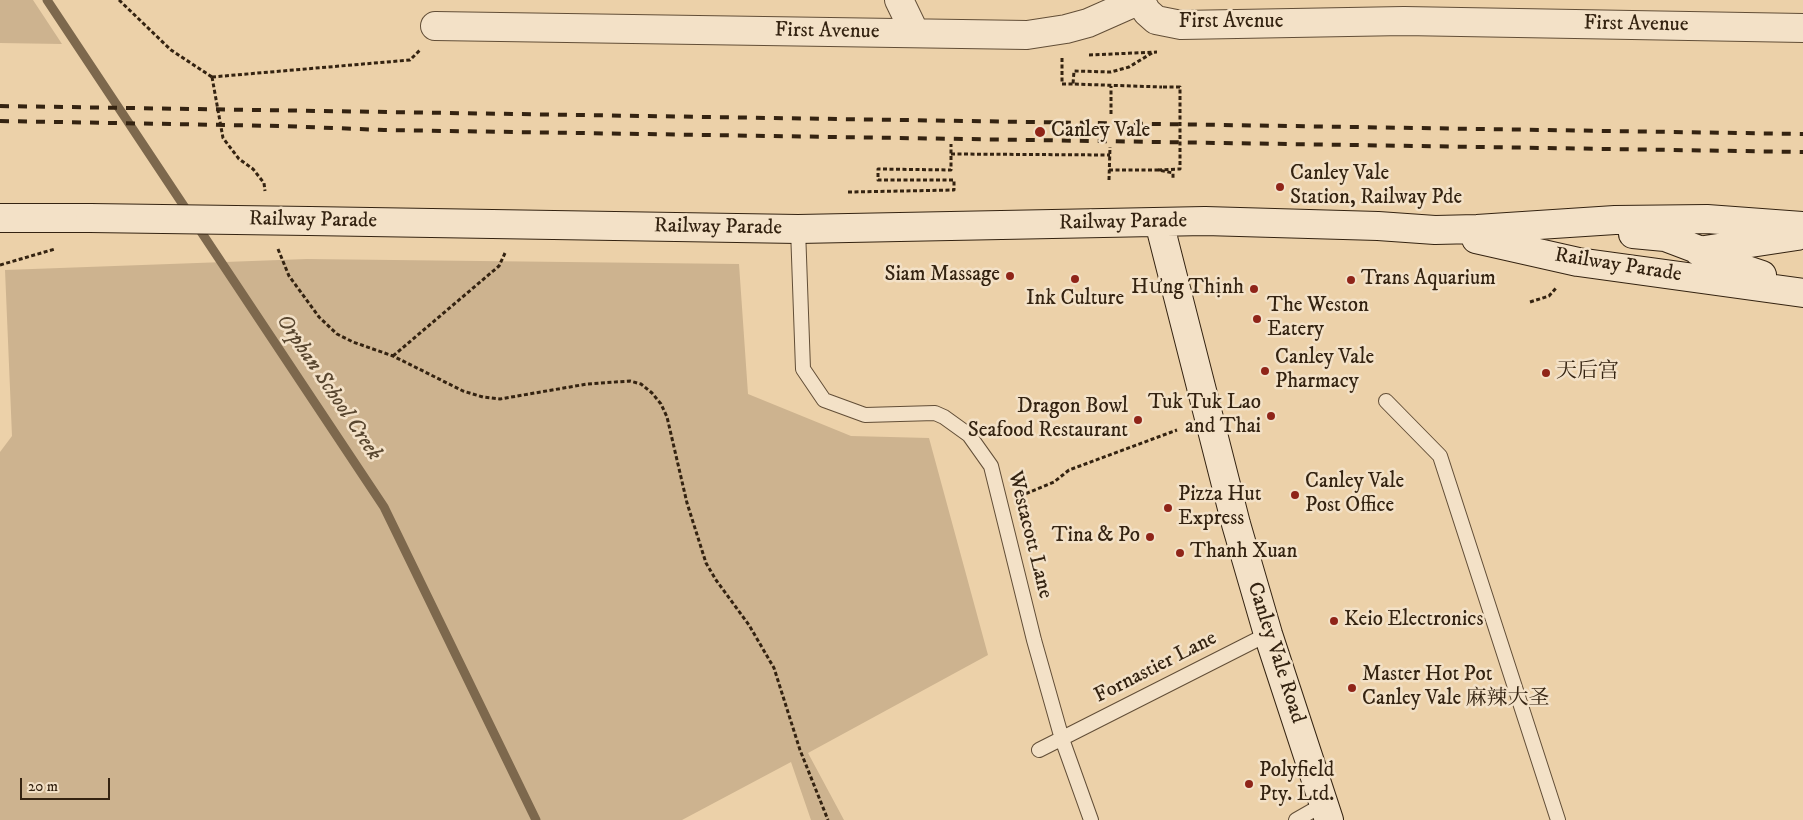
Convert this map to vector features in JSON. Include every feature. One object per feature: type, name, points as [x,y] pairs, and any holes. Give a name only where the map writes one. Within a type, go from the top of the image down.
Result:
[{"type":"main road","points":[[899,0],[915,33]]},
{"type":"main road","name":"First Avenue","points":[[429,37],[915,33],[1004,36],[1046,33],[1088,23],[1140,0],[1156,20],[1181,25],[1404,21],[1803,28]]},
{"type":"main road","name":"Railway Parade","points":[[0,218],[798,229],[1205,221],[1302,223],[1436,230],[1615,220],[1724,220],[1803,226]]},
{"type":"main road","name":"Canley Vale Road","points":[[1159,222],[1236,524],[1268,634],[1327,812]]},
{"type":"main road","points":[[1477,229],[1646,234],[1665,237],[1744,270],[1803,287]]},
{"type":"main road","name":"Railway Parade","points":[[1436,230],[1578,262],[1803,293]]},
{"type":"main road","points":[[1578,262],[1702,251],[1803,235]]},
{"type":"lane","name":"Westacott Lane","points":[[798,229],[803,368],[824,400],[865,415],[934,413],[944,417],[969,435],[991,466],[1034,640],[1062,739],[1091,820]]},
{"type":"lane","points":[[1386,401],[1440,456],[1558,820]]},
{"type":"lane","name":"Fornastier Lane","points":[[1039,750],[1268,634]]},
{"type":"lane","points":[[1296,820],[1327,812]]},
{"type":"path","points":[[119,0],[171,50],[212,77],[410,60],[429,37]]},
{"type":"path","points":[[1073,84],[1074,71],[1111,72],[1130,67],[1152,52]]},
{"type":"path","points":[[1062,56],[1062,84],[1180,87],[1180,169],[1110,170]]},
{"type":"path","points":[[1111,86],[1111,114]]},
{"type":"path","points":[[848,192],[954,190],[954,180],[878,180],[878,169],[951,170],[951,144]]},
{"type":"path","points":[[1109,180],[1110,147]]},
{"type":"path","points":[[951,154],[1110,155]]},
{"type":"path","points":[[1158,170],[1173,173],[1173,180]]},
{"type":"path","points":[[0,265],[62,247]]},
{"type":"path","points":[[505,253],[499,266],[393,356],[463,391],[483,397],[500,399],[587,384],[630,381],[641,384],[652,393],[661,404],[666,417],[687,503],[706,563],[749,625],[774,668],[800,750],[828,820]]},
{"type":"path","points":[[1530,302],[1549,296],[1556,288]]},
{"type":"path","points":[[1001,505],[1054,482],[1069,470],[1177,430]]},
{"type":"shaded area","points":[[0,0],[33,0],[62,44],[0,43]]},
{"type":"shaded area","points":[[307,259],[739,264],[748,394],[851,436],[929,438],[988,655],[808,753],[844,820],[811,820],[791,762],[682,820],[0,820],[0,452],[12,436],[5,270]]},
{"type":"waterway","name":"Orphan School Creek","points":[[47,0],[384,507],[536,820]]},
{"type":"railway","points":[[0,106],[1803,134]]},
{"type":"railway","points":[[0,121],[282,126],[384,130],[1803,152]]},
{"type":"place","name":"Canley Vale","points":[[1040,132]]},
{"type":"place","name":"Canley Vale Station, Railway Pde","points":[[1280,187]]},
{"type":"place","name":"Siam Massage","points":[[1010,276]]},
{"type":"place","name":"Ink Culture","points":[[1075,279]]},
{"type":"place","name":"Trans Aquarium","points":[[1351,280]]},
{"type":"place","name":"Hưng Thịnh","points":[[1254,289]]},
{"type":"place","name":"The Weston Eatery","points":[[1257,319]]},
{"type":"place","name":"Canley Vale Pharmacy","points":[[1265,371]]},
{"type":"place","name":"天后宫","points":[[1546,373]]},
{"type":"place","name":"Tuk Tuk Lao and Thai","points":[[1271,416]]},
{"type":"place","name":"Dragon Bowl Seafood Restaurant","points":[[1138,420]]},
{"type":"place","name":"Canley Vale Post Office","points":[[1295,495]]},
{"type":"place","name":"Pizza Hut Express","points":[[1168,508]]},
{"type":"place","name":"Tina & Po","points":[[1150,537]]},
{"type":"place","name":"Thanh Xuan","points":[[1180,553]]},
{"type":"place","name":"Keio Electronics","points":[[1334,621]]},
{"type":"place","name":"Master Hot Pot Canley Vale 麻辣大圣","points":[[1352,688]]},
{"type":"place","name":"Polyfield Pty. Ltd.","points":[[1249,784]]}]
